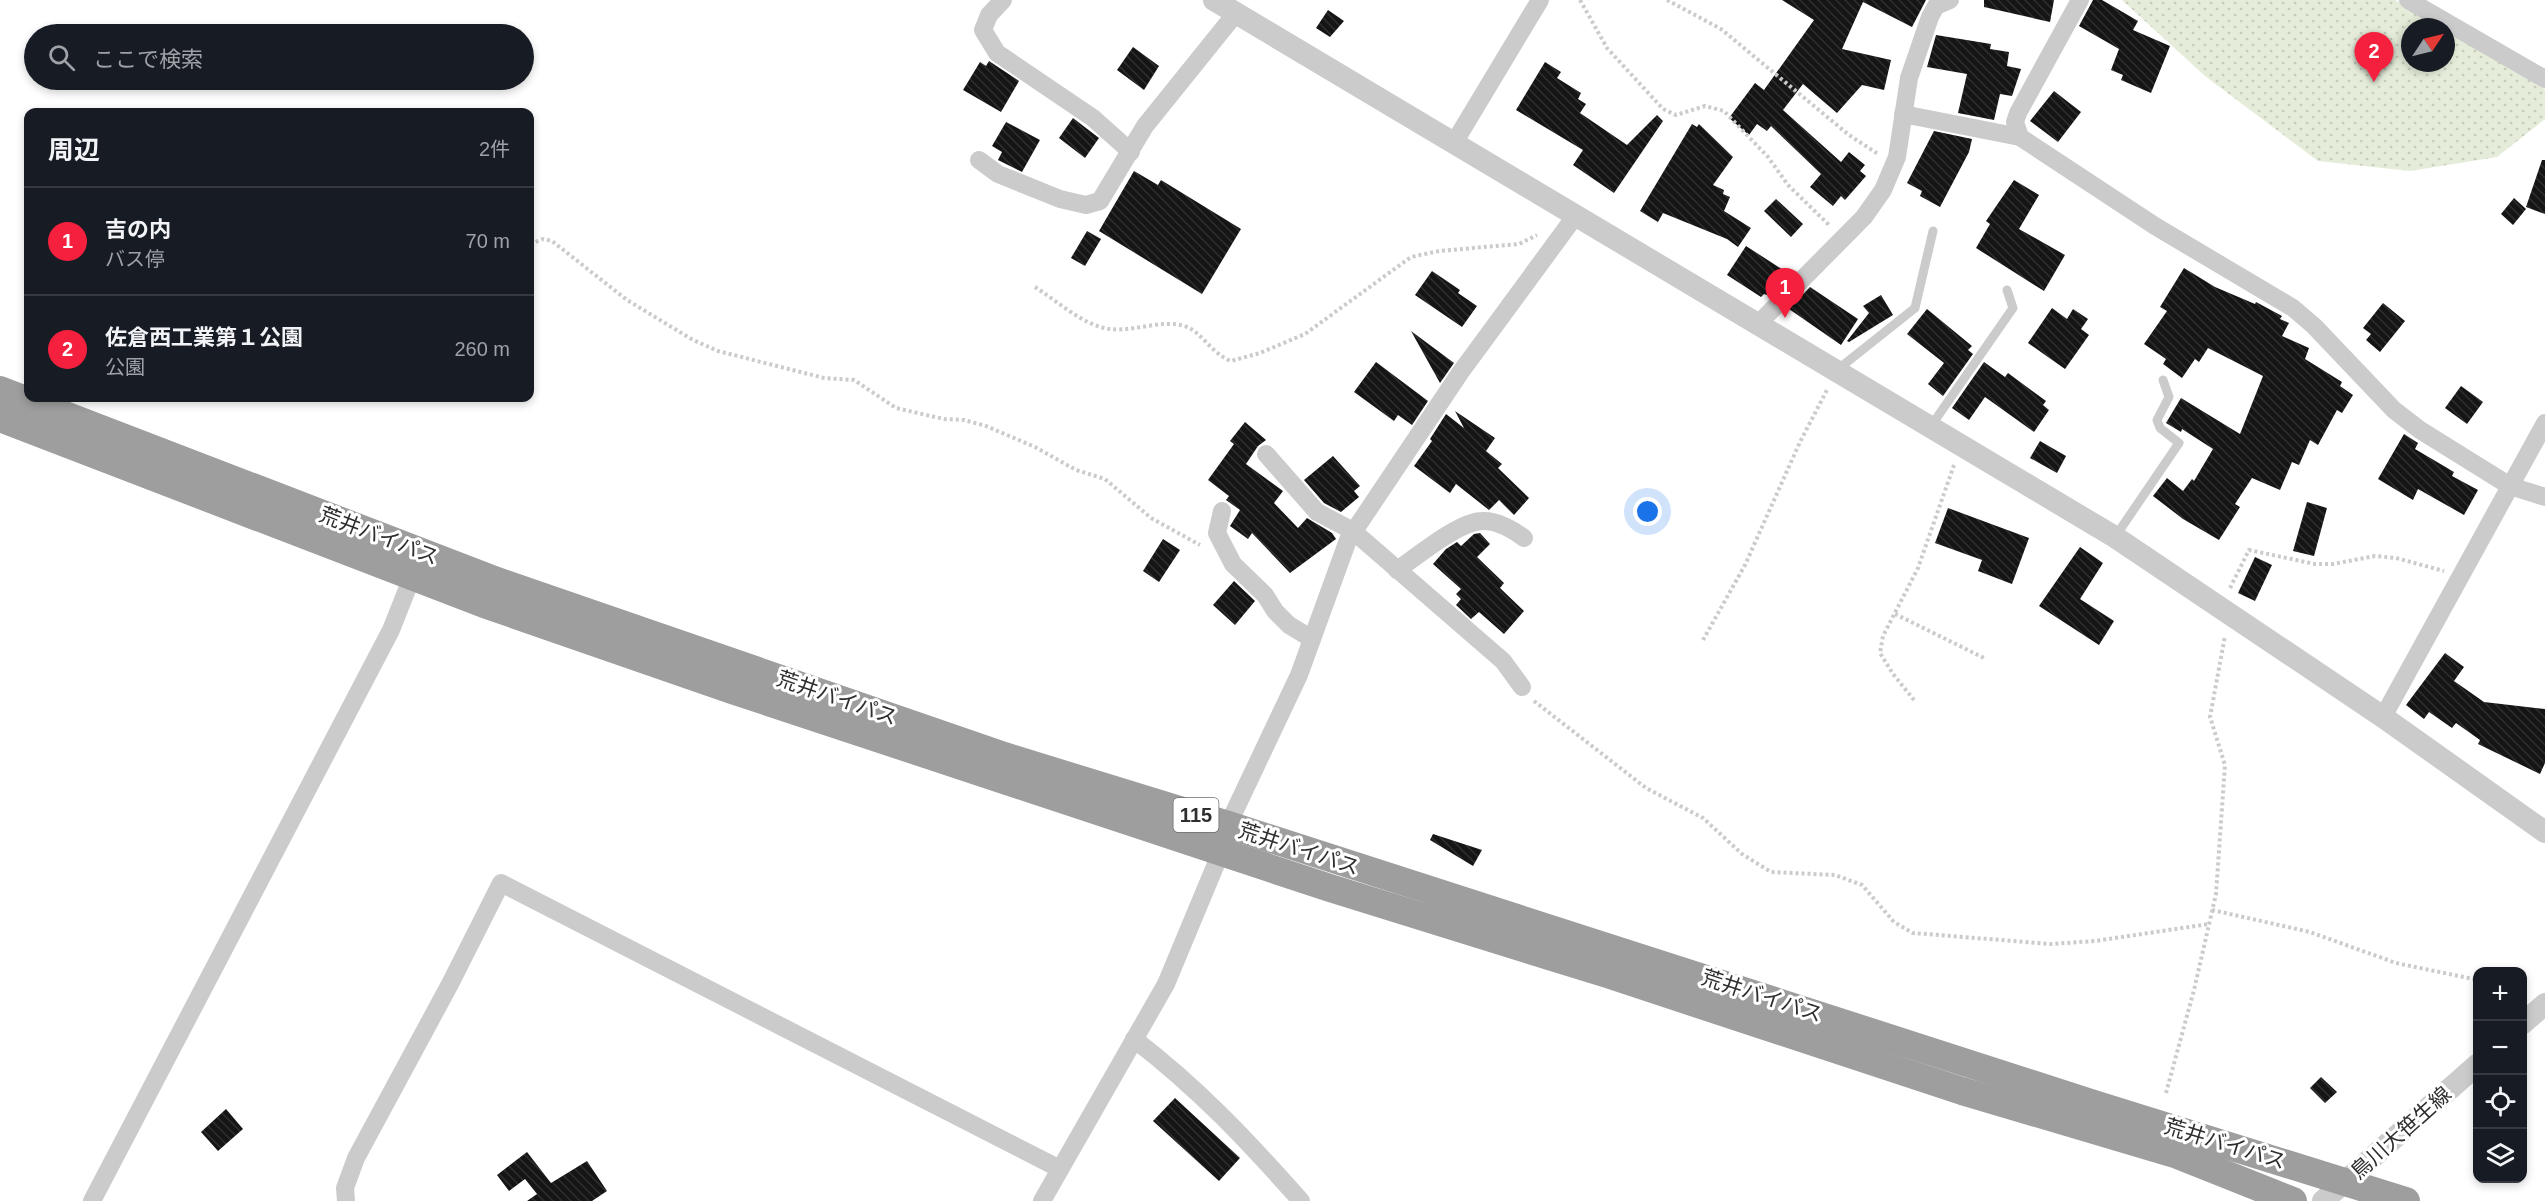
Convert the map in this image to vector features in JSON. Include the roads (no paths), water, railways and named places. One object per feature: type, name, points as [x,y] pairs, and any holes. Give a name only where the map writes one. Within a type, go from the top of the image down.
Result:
[{"type":"highway","name":"荒井バイパス","points":[[0,390],[24,399]]},
{"type":"highway","name":"荒井バイパス","points":[[31,402],[403,546],[615,623],[815,689],[1225,838],[1962,1091],[2175,1154],[2293,1201]]},
{"type":"highway","name":"荒井バイパス","points":[[0,418],[412,577],[743,694],[1225,838],[2406,1201]]},
{"type":"street","points":[[1003,0],[989,15],[983,30],[997,53],[1093,118],[1131,152]]},
{"type":"street","points":[[1214,0],[1454,143],[1570,222],[1759,323],[2115,537],[2383,717],[2545,832]]},
{"type":"street","points":[[1454,143],[1540,0]]},
{"type":"street","points":[[1759,323],[1844,239],[1864,217],[1883,190],[1894,164],[1909,78],[1930,17],[1936,6],[1950,0]]},
{"type":"street","points":[[2020,137],[2015,122],[2018,113],[2080,0]]},
{"type":"street","points":[[2408,0],[2545,79]]},
{"type":"street","points":[[979,160],[998,174],[1060,200],[1086,205],[1100,201],[1145,126],[1236,13]]},
{"type":"street","points":[[1904,114],[2020,137],[2155,225],[2293,308],[2314,326],[2394,410],[2420,430],[2510,486],[2545,497]]},
{"type":"street","points":[[1042,1201],[1166,984],[1225,838],[1299,675],[1353,531],[1460,373],[1570,222]]},
{"type":"street","points":[[2383,717],[2545,423]]},
{"type":"street","points":[[1266,454],[1317,512],[1353,531],[1503,661],[1522,687]]},
{"type":"street","points":[[1222,511],[1217,533],[1233,564],[1265,596],[1275,611],[1289,625],[1312,639]]},
{"type":"street","points":[[1397,570],[1465,525],[1482,520],[1515,531],[1524,538]]},
{"type":"street","points":[[92,1201],[391,630],[412,577]]},
{"type":"street","points":[[346,1201],[345,1188],[356,1158],[450,984],[501,883],[1060,1169]]},
{"type":"street","points":[[2526,1021],[2545,1004]]},
{"type":"street","points":[[1134,1039],[1183,1076],[1255,1148],[1301,1201]]},
{"type":"street","name":"鳥川大笹生線","points":[[2323,1201],[2473,1068]]},
{"type":"lane","points":[[1837,370],[1915,308],[1933,231]]},
{"type":"lane","points":[[1931,426],[2013,308],[2007,290]]},
{"type":"lane","points":[[2115,537],[2179,443],[2160,428],[2157,420],[2169,397],[2163,380]]},
{"type":"place","name":"佐倉西工業第１公園","points":[[2374,82]]},
{"type":"place","name":"吉の内","points":[[1785,318]]}]
